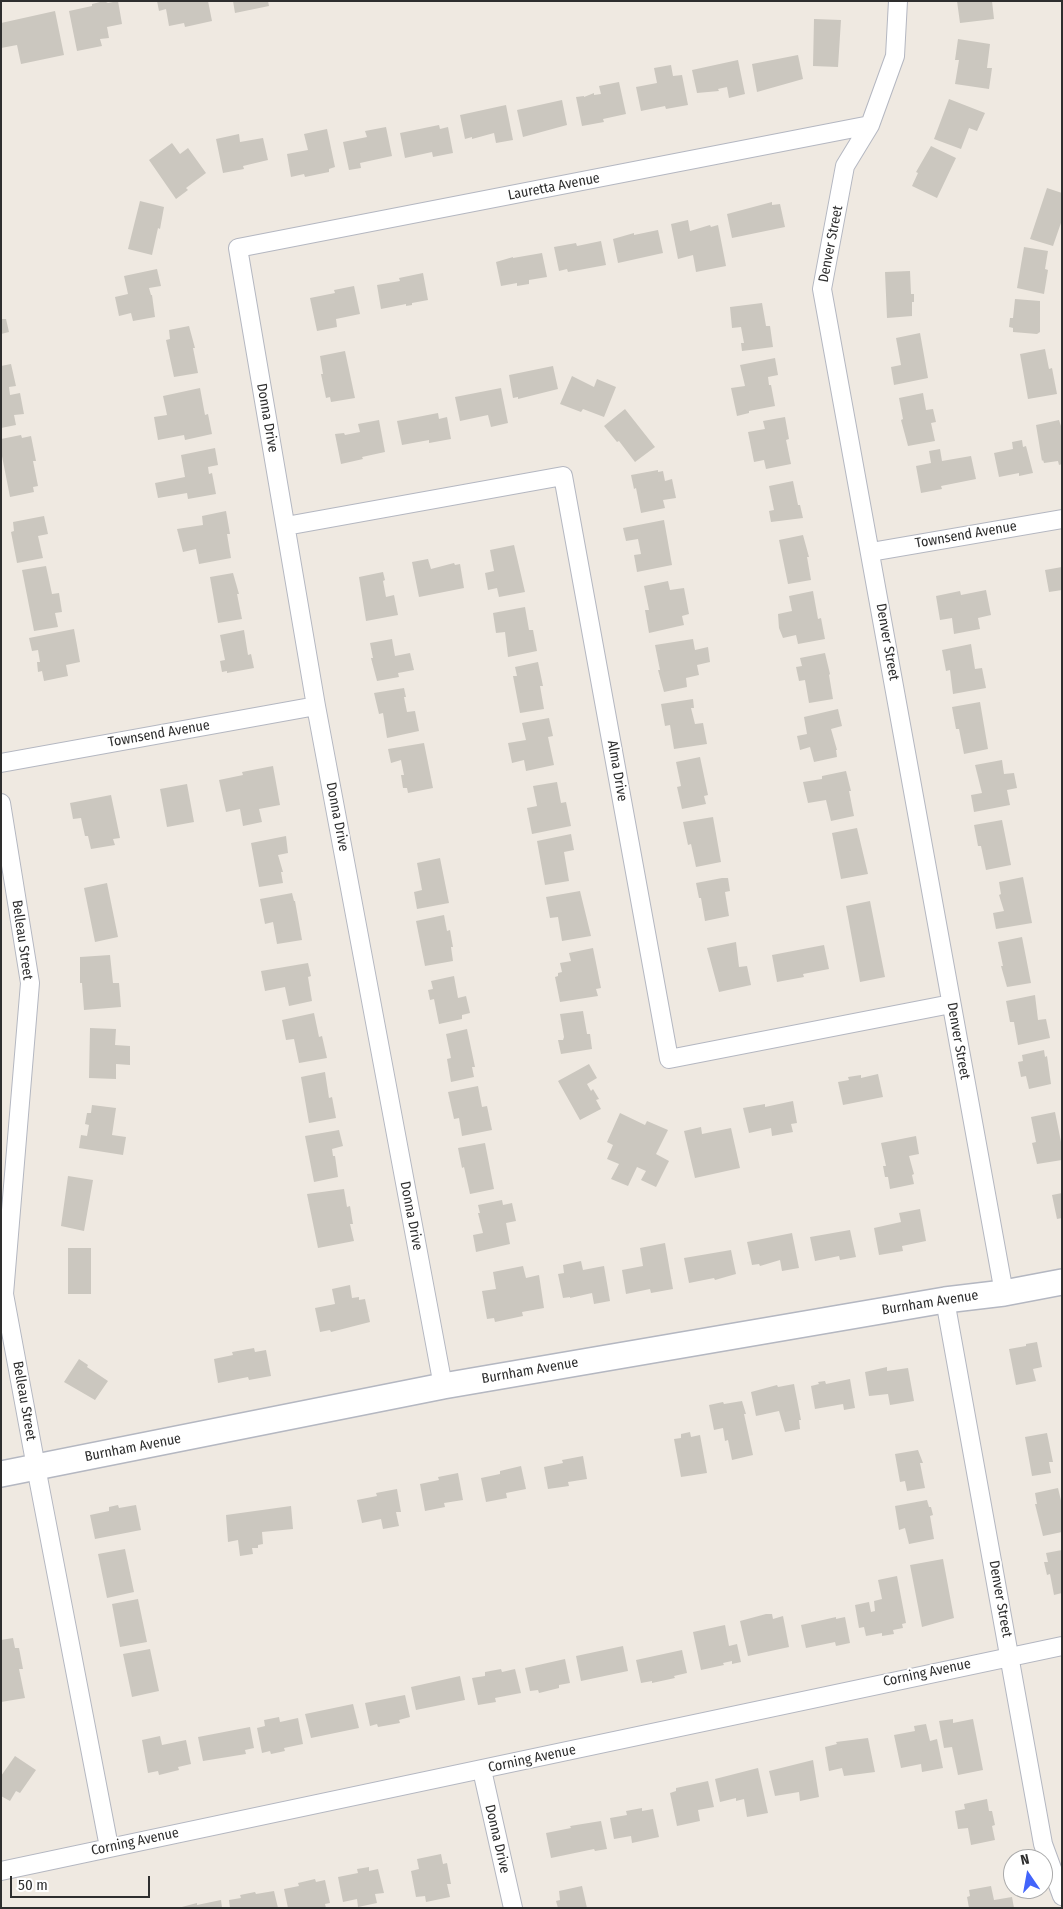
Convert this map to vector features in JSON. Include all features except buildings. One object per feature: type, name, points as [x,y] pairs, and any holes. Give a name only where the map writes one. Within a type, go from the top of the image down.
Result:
[{"type":"street","name":"Denver Street","points":[[898,1],[896,56],[870,125],[846,166],[822,289],[1004,1292]]},
{"type":"street","name":"Lauretta Avenue","points":[[238,248],[870,125]]},
{"type":"street","name":"Donna Drive","points":[[238,248],[316,706],[443,1386]]},
{"type":"street","name":"Alma Drive","points":[[286,526],[563,476],[669,1059],[951,1004]]},
{"type":"street","name":"Townsend Avenue","points":[[871,552],[1062,519]]},
{"type":"street","name":"Townsend Avenue","points":[[1,763],[316,706]]},
{"type":"street","name":"Belleau Street","points":[[1,803],[30,983],[4,1294],[109,1847]]},
{"type":"street","name":"Burnham Avenue","points":[[1,1474],[443,1386],[945,1300],[1062,1282]]},
{"type":"street","name":"Denver Street","points":[[945,1300],[1043,1844],[1062,1896]]},
{"type":"street","name":"Corning Avenue","points":[[1,1871],[1062,1646]]},
{"type":"street","name":"Donna Drive","points":[[482,1770],[513,1908]]}]
